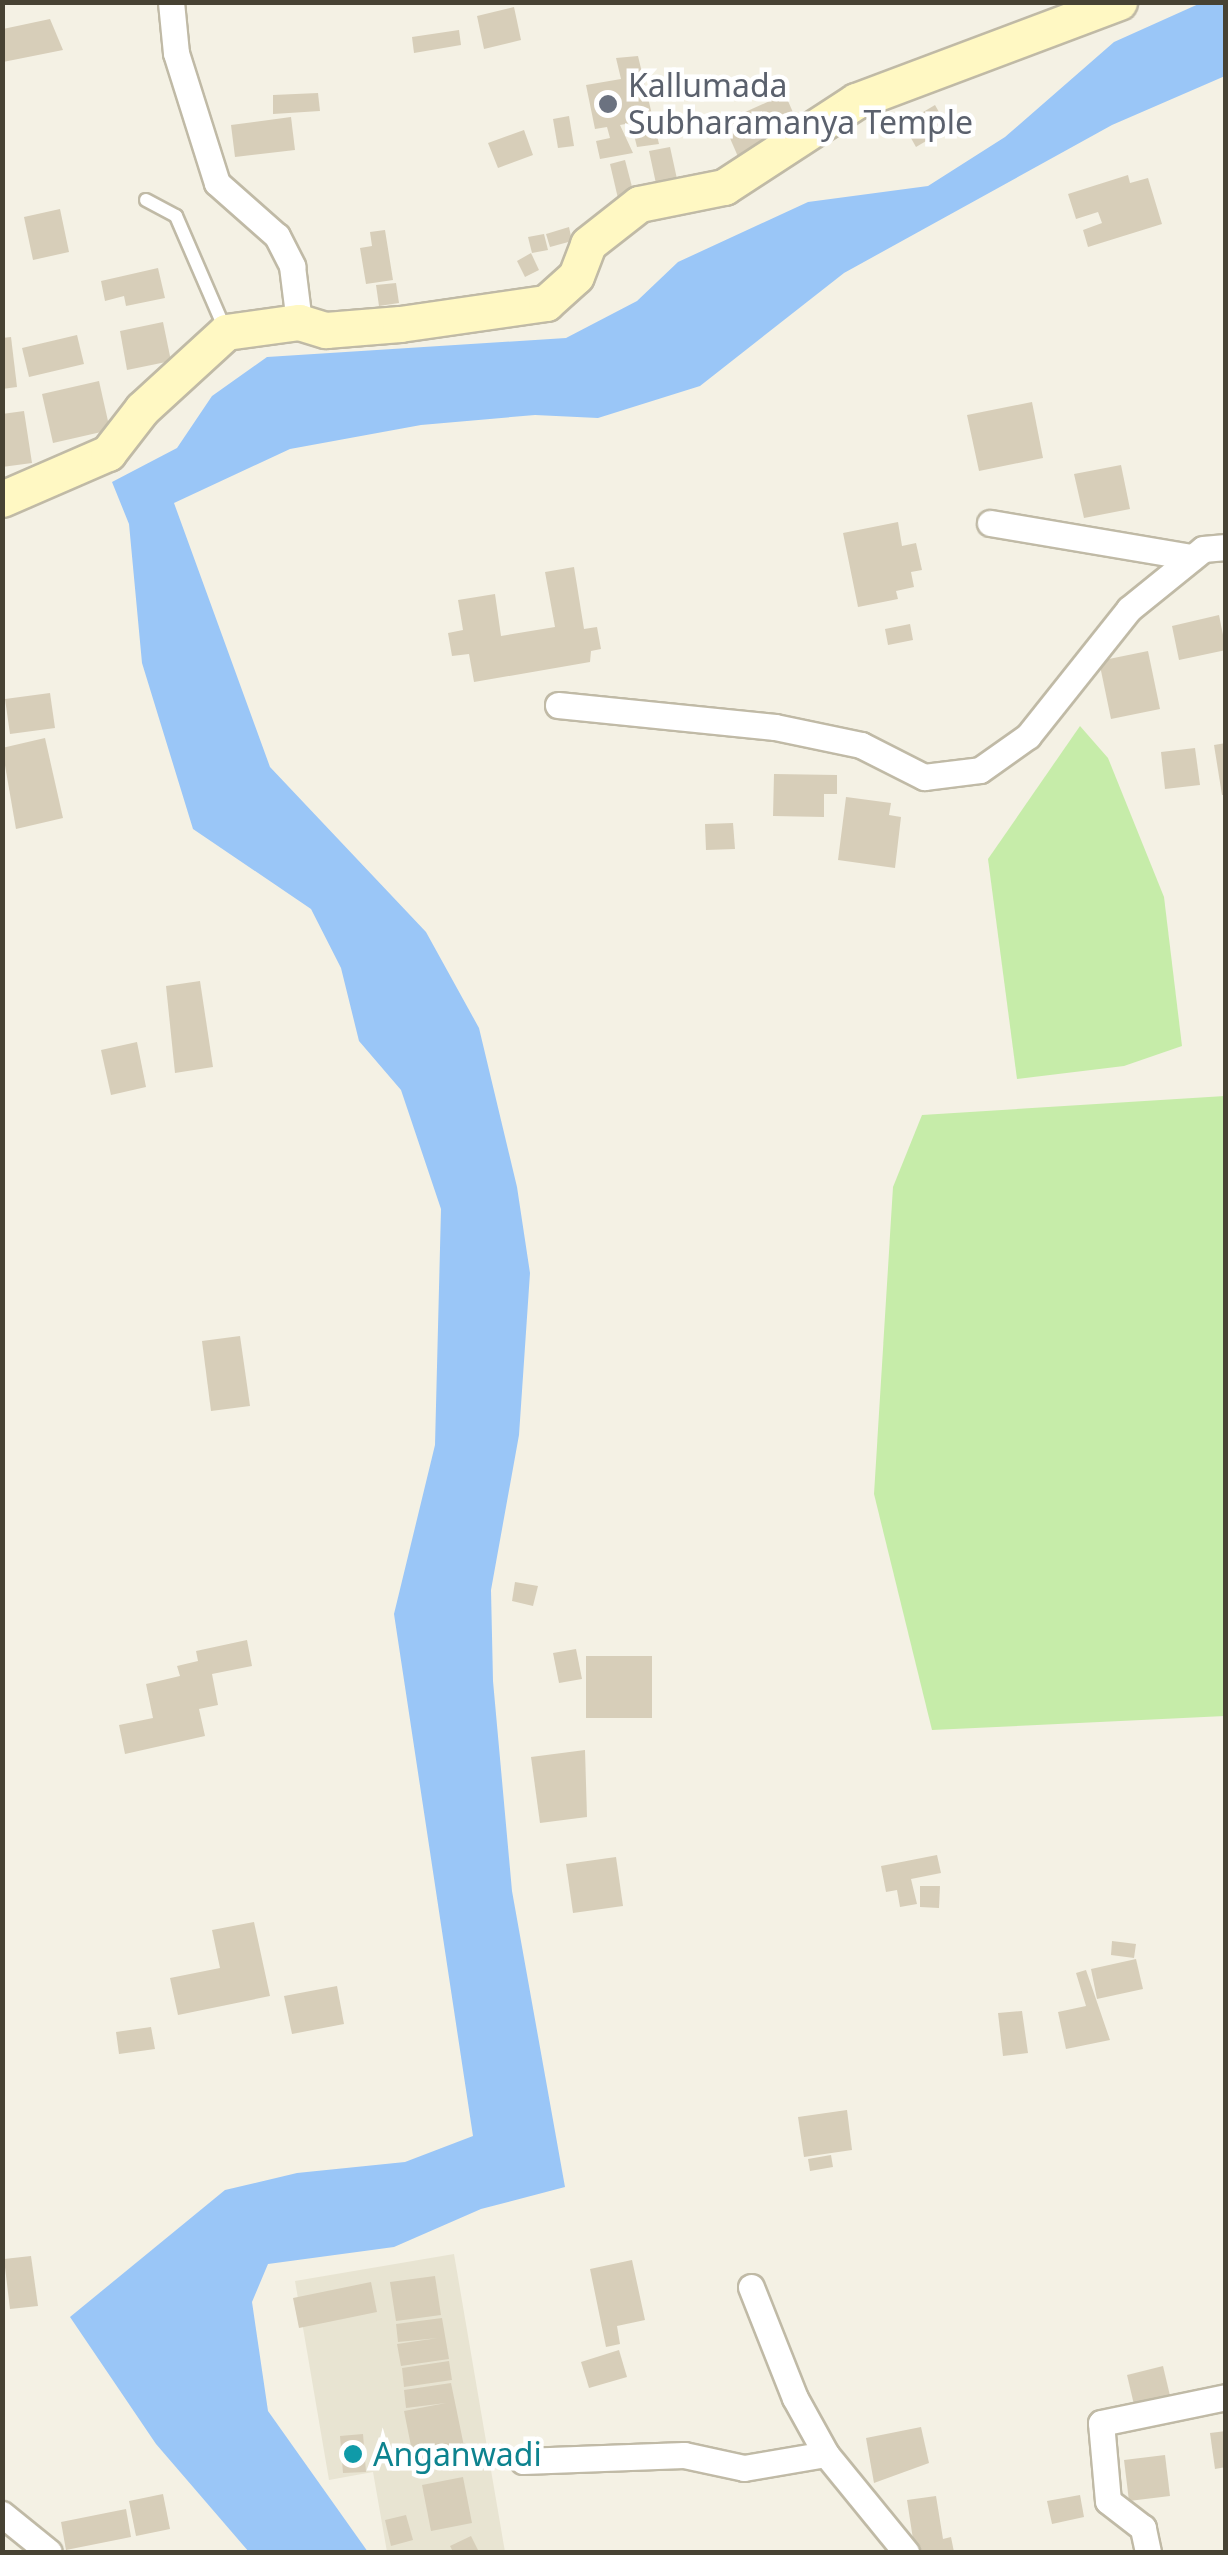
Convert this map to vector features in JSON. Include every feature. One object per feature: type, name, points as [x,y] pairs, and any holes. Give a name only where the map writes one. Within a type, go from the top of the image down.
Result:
[{"type":"main road","points":[[2,500],[108,452],[142,409],[226,332],[299,322],[326,330],[546,303],[576,276],[588,244],[639,204],[724,187],[856,101],[1119,2]]},
{"type":"street","points":[[171,2],[176,53],[218,183],[276,236],[292,266],[299,322]]},
{"type":"street","points":[[990,523],[1192,557]]},
{"type":"street","points":[[558,705],[775,727],[861,745],[924,777],[980,770],[1028,736],[1129,609],[1192,557],[1226,547]]},
{"type":"street","points":[[751,2286],[826,2454],[906,2552]]},
{"type":"street","points":[[1148,2552],[1144,2528],[1108,2501],[1101,2424],[1226,2397]]},
{"type":"street","points":[[523,2462],[684,2455],[744,2468],[826,2454]]},
{"type":"street","points":[[2,2514],[49,2552]]},
{"type":"lane","points":[[146,200],[176,216],[226,332]]},
{"type":"shaded area","points":[[454,2254],[505,2552],[387,2552],[373,2472],[329,2480],[295,2281]]},
{"type":"green space","points":[[1080,726],[1108,758],[1164,897],[1182,1046],[1124,1066],[1017,1079],[988,859]]},
{"type":"green space","points":[[1225,1096],[1225,1716],[932,1730],[874,1494],[893,1187],[922,1115]]},
{"type":"water","points":[[1203,2],[1225,3],[1225,76],[1112,125],[844,273],[700,386],[598,418],[535,415],[421,425],[290,449],[174,503],[270,767],[426,932],[479,1028],[517,1187],[530,1273],[519,1435],[491,1590],[493,1681],[512,1891],[565,2187],[481,2209],[394,2247],[268,2264],[252,2302],[268,2411],[368,2552],[249,2552],[156,2444],[70,2317],[225,2190],[297,2173],[405,2162],[473,2136],[394,1614],[435,1445],[441,1209],[401,1090],[359,1041],[341,968],[311,909],[193,829],[142,663],[129,524],[112,482],[177,448],[212,396],[267,357],[566,338],[637,301],[678,262],[808,202],[928,186],[1005,137],[1114,42]]},
{"type":"building","points":[[514,7],[521,40],[484,49],[477,16]]},
{"type":"building","points":[[50,19],[63,50],[3,62],[3,29]]},
{"type":"building","points":[[459,30],[461,45],[414,53],[412,37]]},
{"type":"building","points":[[638,56],[659,144],[637,147],[631,123],[620,125],[633,153],[600,159],[596,141],[610,138],[607,127],[595,129],[586,85],[621,79],[616,58]]},
{"type":"building","points":[[318,93],[320,111],[273,114],[273,95]]},
{"type":"building","points":[[785,94],[801,131],[739,159],[723,122]]},
{"type":"building","points":[[935,105],[948,128],[916,147],[903,124]]},
{"type":"building","points":[[569,116],[574,146],[558,148],[553,119]]},
{"type":"building","points":[[291,117],[295,150],[235,157],[231,125]]},
{"type":"building","points":[[524,130],[533,155],[498,168],[488,143]]},
{"type":"building","points":[[670,147],[679,188],[658,193],[649,151]]},
{"type":"building","points":[[625,160],[636,202],[620,207],[610,164]]},
{"type":"building","points":[[1128,175],[1130,183],[1148,178],[1162,224],[1088,247],[1083,230],[1102,223],[1098,212],[1076,219],[1068,194]]},
{"type":"building","points":[[60,209],[69,252],[33,260],[24,217]]},
{"type":"building","points":[[569,227],[572,241],[550,247],[546,234]]},
{"type":"building","points":[[385,230],[393,280],[366,284],[360,248],[372,246],[370,232]]},
{"type":"building","points":[[544,234],[548,250],[532,253],[528,237]]},
{"type":"building","points":[[531,253],[539,270],[525,277],[517,261]]},
{"type":"building","points":[[158,268],[165,298],[126,306],[124,296],[105,301],[101,281]]},
{"type":"building","points":[[396,283],[399,303],[379,306],[376,285]]},
{"type":"building","points":[[163,322],[171,361],[127,370],[120,331]]},
{"type":"building","points":[[77,335],[84,364],[29,377],[22,348]]},
{"type":"building","points":[[11,337],[17,387],[2,389],[2,338]]},
{"type":"building","points":[[99,381],[110,430],[53,443],[42,394]]},
{"type":"building","points":[[1032,402],[1043,458],[979,471],[967,415]]},
{"type":"building","points":[[24,411],[32,463],[2,467],[2,414]]},
{"type":"building","points":[[1121,465],[1130,509],[1084,518],[1074,474]]},
{"type":"building","points":[[898,522],[902,546],[916,543],[922,570],[911,572],[914,587],[896,591],[898,599],[858,607],[843,533]]},
{"type":"building","points":[[574,567],[584,629],[597,627],[601,649],[591,651],[590,662],[474,682],[469,654],[452,656],[448,633],[463,630],[458,600],[495,594],[501,636],[555,627],[545,572]]},
{"type":"building","points":[[1219,615],[1226,650],[1179,660],[1172,626]]},
{"type":"building","points":[[910,624],[913,640],[888,645],[885,629]]},
{"type":"building","points":[[1148,651],[1160,709],[1111,719],[1099,661]]},
{"type":"building","points":[[50,693],[55,728],[10,734],[5,699]]},
{"type":"building","points":[[45,738],[63,818],[16,829],[2,748]]},
{"type":"building","points":[[1226,743],[1226,795],[1222,795],[1214,745]]},
{"type":"building","points":[[1195,748],[1200,785],[1165,789],[1161,752]]},
{"type":"building","points":[[774,774],[837,775],[837,794],[824,794],[824,817],[773,816]]},
{"type":"building","points":[[846,797],[891,803],[889,815],[901,817],[895,868],[838,860]]},
{"type":"building","points":[[733,823],[735,849],[706,850],[705,824]]},
{"type":"building","points":[[200,981],[213,1067],[175,1073],[166,986]]},
{"type":"building","points":[[137,1042],[146,1087],[111,1095],[101,1050]]},
{"type":"building","points":[[240,1336],[250,1406],[211,1411],[202,1341]]},
{"type":"building","points":[[515,1582],[538,1586],[533,1606],[512,1601]]},
{"type":"building","points":[[247,1640],[252,1666],[212,1674],[218,1705],[199,1709],[205,1736],[125,1754],[119,1725],[153,1718],[146,1684],[180,1676],[177,1666],[198,1661],[196,1651]]},
{"type":"building","points":[[576,1649],[582,1679],[559,1683],[553,1653]]},
{"type":"building","points":[[586,1656],[652,1656],[652,1718],[586,1718]]},
{"type":"building","points":[[585,1750],[587,1817],[540,1823],[531,1757]]},
{"type":"building","points":[[937,1855],[941,1873],[911,1879],[917,1904],[900,1907],[897,1890],[886,1892],[881,1866]]},
{"type":"building","points":[[616,1857],[623,1906],[573,1913],[566,1864]]},
{"type":"building","points":[[920,1886],[940,1886],[939,1908],[920,1907]]},
{"type":"building","points":[[254,1922],[270,1996],[178,2015],[170,1978],[220,1968],[212,1930]]},
{"type":"building","points":[[1112,1941],[1136,1944],[1134,1958],[1111,1955]]},
{"type":"building","points":[[1136,1959],[1143,1989],[1097,1999],[1091,1969]]},
{"type":"building","points":[[1086,1970],[1110,2040],[1066,2049],[1058,2012],[1086,2006],[1076,1973]]},
{"type":"building","points":[[337,1986],[344,2024],[292,2034],[284,1996]]},
{"type":"building","points":[[1022,2011],[1028,2053],[1003,2056],[998,2013]]},
{"type":"building","points":[[151,2027],[155,2049],[119,2054],[116,2032]]},
{"type":"building","points":[[847,2110],[852,2150],[804,2157],[798,2117]]},
{"type":"building","points":[[831,2155],[833,2167],[810,2171],[808,2159]]},
{"type":"building","points":[[31,2256],[38,2306],[10,2309],[4,2259]]},
{"type":"building","points":[[632,2260],[645,2320],[617,2326],[620,2344],[606,2347],[590,2269]]},
{"type":"building","points":[[435,2276],[441,2315],[396,2321],[390,2282]]},
{"type":"building","points":[[371,2282],[377,2312],[299,2328],[293,2298]]},
{"type":"building","points":[[442,2318],[449,2359],[401,2366],[397,2344],[438,2338],[398,2342],[396,2324]]},
{"type":"building","points":[[619,2350],[627,2377],[589,2388],[581,2362]]},
{"type":"building","points":[[449,2361],[452,2380],[404,2387],[402,2368]]},
{"type":"building","points":[[1163,2366],[1171,2400],[1135,2409],[1127,2375]]},
{"type":"building","points":[[451,2383],[465,2451],[414,2461],[404,2411],[446,2403],[406,2408],[404,2390]]},
{"type":"building","points":[[921,2427],[929,2463],[874,2483],[866,2438]]},
{"type":"building","points":[[1226,2431],[1226,2467],[1215,2469],[1210,2433]]},
{"type":"building","name":"Anganwadi","points":[[363,2434],[366,2472],[343,2473],[340,2436]]},
{"type":"building","points":[[1165,2455],[1170,2496],[1129,2501],[1124,2460]]},
{"type":"building","points":[[463,2477],[472,2523],[431,2531],[422,2485]]},
{"type":"building","points":[[163,2494],[170,2529],[136,2536],[129,2501]]},
{"type":"building","points":[[1080,2495],[1084,2517],[1052,2524],[1047,2501]]},
{"type":"building","points":[[936,2496],[943,2539],[951,2537],[954,2552],[915,2552],[907,2500]]},
{"type":"building","points":[[126,2509],[131,2537],[66,2550],[61,2522]]},
{"type":"building","points":[[406,2515],[413,2540],[391,2546],[385,2520]]},
{"type":"building","points":[[471,2536],[479,2552],[453,2552],[450,2546]]},
{"type":"place","name":"Kallumada Subharamanya Temple","points":[[608,104]]},
{"type":"place","name":"Anganwadi","points":[[353,2454]]}]
